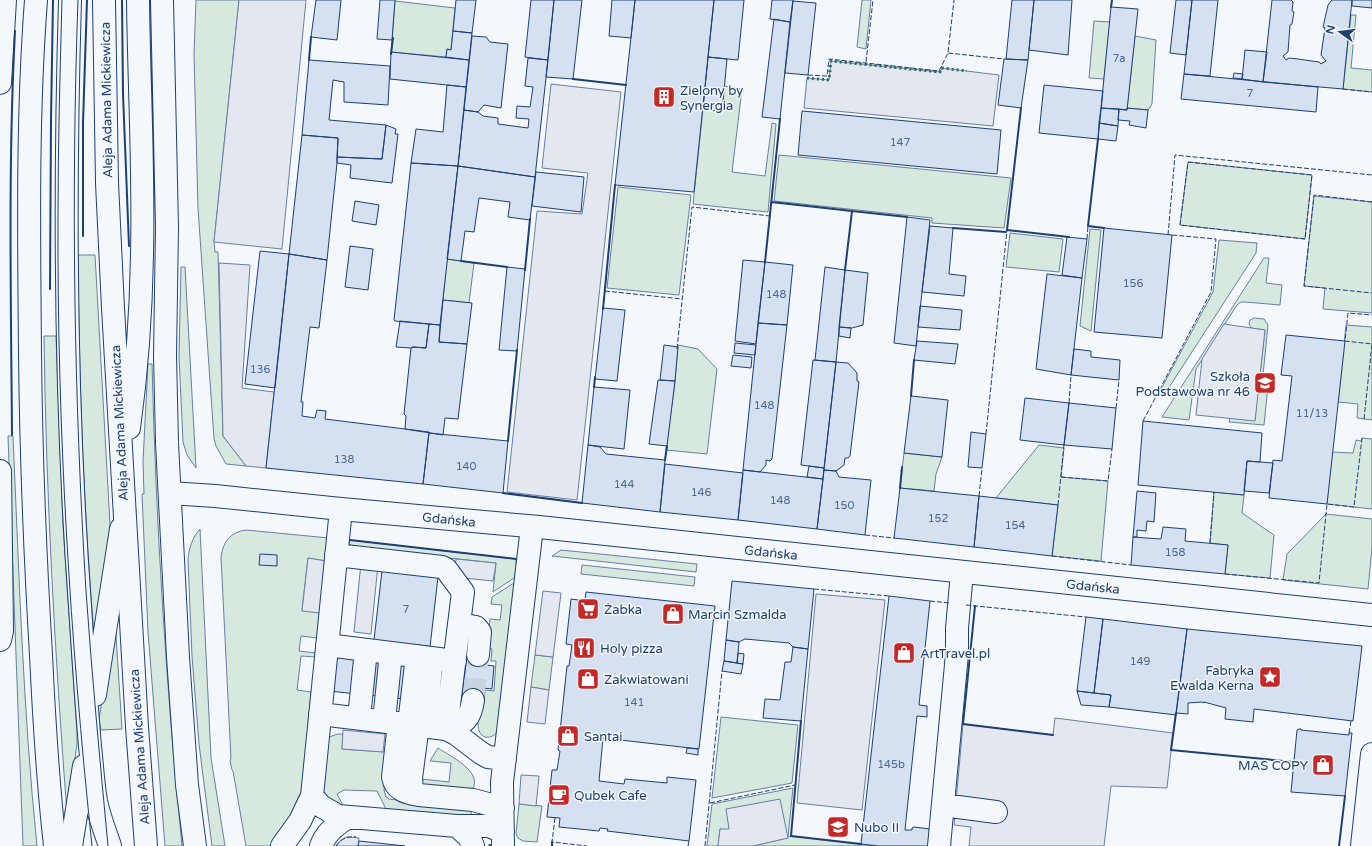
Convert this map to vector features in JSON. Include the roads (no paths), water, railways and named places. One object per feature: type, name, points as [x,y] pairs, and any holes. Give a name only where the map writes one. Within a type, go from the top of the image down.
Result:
[{"type":"main road","points":[[0,83],[5,0]]},
{"type":"main road","points":[[36,0],[32,47],[28,201],[31,419],[34,528],[40,642],[55,846]]},
{"type":"main road","points":[[70,0],[66,206],[68,365],[77,568],[89,733],[96,802],[110,846]]},
{"type":"main road","name":"Aleja Adama Mickiewicza","points":[[104,0],[108,190],[122,479],[146,846]]},
{"type":"main road","points":[[122,479],[136,377],[142,258],[142,179],[138,0]]},
{"type":"main road","points":[[162,0],[167,241],[165,356],[170,493],[179,672],[187,785],[195,846]]},
{"type":"main road","points":[[0,471],[2,632],[0,640]]},
{"type":"main road","name":"Gdańska","points":[[170,493],[209,495],[532,527],[1372,616]]},
{"type":"main road","points":[[341,509],[336,555],[379,652],[378,720],[394,782],[402,790],[419,795],[473,800],[503,808]]},
{"type":"main road","points":[[71,846],[124,510]]},
{"type":"main road","points":[[503,839],[502,782],[532,527]]},
{"type":"main road","points":[[336,555],[446,569],[463,592],[446,729]]},
{"type":"main road","points":[[939,846],[957,654],[957,628],[962,572]]},
{"type":"main road","points":[[459,624],[476,627],[480,632],[478,655]]},
{"type":"main road","points":[[379,652],[455,661]]},
{"type":"main road","points":[[282,846],[300,821],[312,796],[378,720],[379,652]]},
{"type":"main road","points":[[378,720],[379,652]]},
{"type":"main road","points":[[378,720],[379,652]]},
{"type":"main road","points":[[446,729],[463,723],[472,710],[473,700]]},
{"type":"main road","points":[[378,720],[446,729],[456,734],[481,754],[488,757],[505,759]]},
{"type":"main road","points":[[1362,846],[1372,754]]},
{"type":"main road","points":[[312,796],[321,806],[338,816],[457,826],[489,826],[503,839]]},
{"type":"main road","points":[[943,805],[996,812]]},
{"type":"main road","points":[[321,846],[323,839],[331,830],[338,823],[349,817]]},
{"type":"main road","points":[[457,826],[468,837],[473,846]]},
{"type":"tunnel","points":[[473,700],[478,655]]},
{"type":"tram line","points":[[62,0],[58,217],[60,374],[66,532],[71,611],[92,846]]},
{"type":"tram line","points":[[78,0],[74,222],[76,370],[88,623],[108,846]]},
{"type":"place","name":"Zielony by Synergia","points":[[664,97]]},
{"type":"place","name":"Szkoła Podstawowa nr 46","points":[[1265,383]]},
{"type":"place","name":"Żabka","points":[[588,609]]},
{"type":"place","name":"Marcin Szmalda","points":[[673,614]]},
{"type":"place","name":"Holy pizza","points":[[584,648]]},
{"type":"place","name":"ArtTravel.pl","points":[[904,653]]},
{"type":"place","name":"Fabryka Ewalda Kerna","points":[[1270,677]]},
{"type":"place","name":"Zakwiatowani","points":[[588,679]]},
{"type":"place","name":"Santai","points":[[568,736]]},
{"type":"place","name":"MAS COPY","points":[[1323,765]]},
{"type":"place","name":"Qubek Cafe","points":[[559,795]]},
{"type":"place","name":"Nubo II","points":[[838,827]]}]
